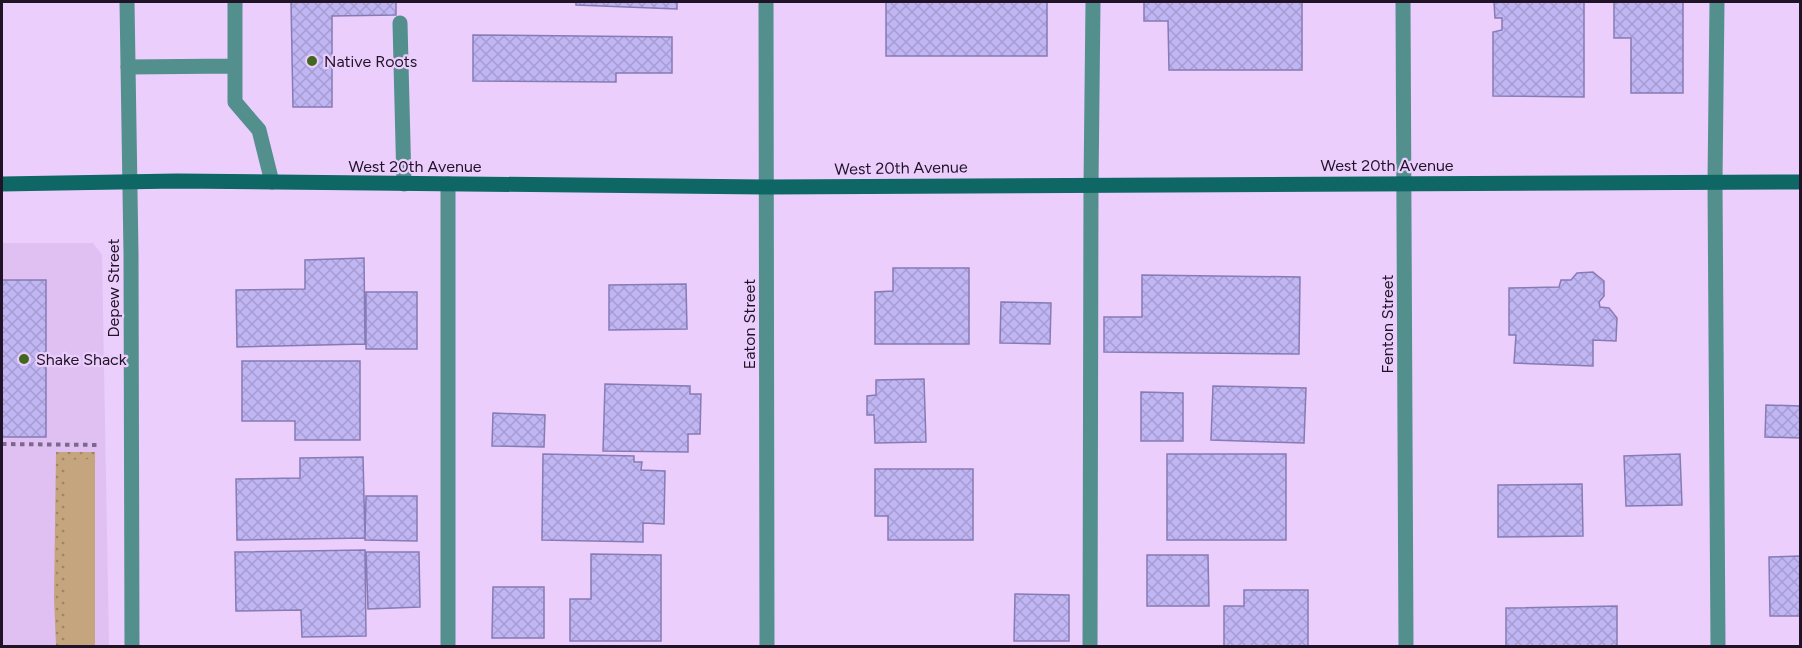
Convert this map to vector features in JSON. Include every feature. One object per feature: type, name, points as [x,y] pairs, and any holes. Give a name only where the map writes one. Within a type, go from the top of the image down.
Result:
[{"type":"street","name":"Depew Street","points":[[127,2],[131,254],[132,646]]},
{"type":"street","points":[[235,2],[235,102],[259,130],[272,183]]},
{"type":"street","name":"Eaton Street","points":[[766,2],[767,646]]},
{"type":"street","points":[[1090,646],[1093,2]]},
{"type":"street","name":"Fenton Street","points":[[1403,2],[1406,646]]},
{"type":"street","points":[[1717,2],[1715,183],[1718,646]]},
{"type":"street","points":[[400,23],[404,184]]},
{"type":"street","points":[[128,68],[235,66]]},
{"type":"street","name":"West 20th Avenue","points":[[2,184],[129,181],[767,188],[1800,182]]},
{"type":"street","points":[[448,184],[448,646]]},
{"type":"path","points":[[2,444],[100,444]]},
{"type":"shaded area","points":[[2,243],[93,243],[102,255],[109,646],[2,646]]},
{"type":"shaded area","points":[[56,452],[95,452],[95,459],[66,460],[66,646],[56,646],[54,599]]},
{"type":"shaded area","points":[[66,459],[95,459],[95,646],[66,646]]},
{"type":"building","name":"Native Roots","points":[[291,2],[396,2],[396,15],[332,16],[332,107],[293,107]]},
{"type":"building","points":[[576,2],[677,2],[677,9],[576,5]]},
{"type":"building","points":[[886,2],[1047,2],[1047,56],[886,56]]},
{"type":"building","points":[[1144,2],[1302,2],[1302,70],[1169,70],[1168,21],[1144,21]]},
{"type":"building","points":[[1494,2],[1584,2],[1584,97],[1493,96],[1493,32],[1502,30],[1502,18],[1495,18]]},
{"type":"building","points":[[1614,2],[1683,2],[1683,93],[1631,93],[1631,38],[1614,38]]},
{"type":"building","points":[[473,35],[672,37],[672,73],[616,73],[616,82],[473,81]]},
{"type":"building","points":[[364,258],[365,344],[237,347],[236,290],[305,289],[305,260]]},
{"type":"building","points":[[893,268],[969,268],[969,344],[875,344],[875,292],[893,291]]},
{"type":"building","points":[[1593,272],[1604,281],[1604,296],[1599,302],[1600,307],[1609,308],[1617,318],[1616,341],[1593,340],[1593,366],[1514,363],[1516,335],[1509,335],[1509,288],[1559,287],[1561,280],[1571,280],[1577,273]]},
{"type":"building","points":[[1142,275],[1300,277],[1299,354],[1104,352],[1104,317],[1142,317]]},
{"type":"building","name":"Shake Shack","points":[[2,280],[46,280],[46,437],[2,437]]},
{"type":"building","points":[[686,284],[687,329],[609,330],[609,285]]},
{"type":"building","points":[[366,292],[417,292],[417,349],[366,349]]},
{"type":"building","points":[[1001,302],[1051,303],[1050,344],[1000,343]]},
{"type":"building","points":[[242,361],[360,361],[360,440],[295,440],[295,421],[242,421]]},
{"type":"building","points":[[924,379],[926,442],[875,443],[874,415],[867,415],[867,396],[876,395],[876,380]]},
{"type":"building","points":[[605,384],[690,386],[690,394],[701,394],[700,434],[688,434],[688,452],[603,451]]},
{"type":"building","points":[[1213,386],[1306,388],[1304,443],[1211,440]]},
{"type":"building","points":[[1141,392],[1183,393],[1183,441],[1141,441]]},
{"type":"building","points":[[1766,405],[1800,406],[1800,438],[1765,437]]},
{"type":"building","points":[[493,413],[545,415],[544,447],[492,446]]},
{"type":"building","points":[[543,454],[634,456],[634,462],[642,462],[641,470],[665,471],[664,524],[643,523],[643,542],[542,540]]},
{"type":"building","points":[[1167,454],[1286,454],[1286,540],[1167,540]]},
{"type":"building","points":[[1680,454],[1682,505],[1626,506],[1624,456]]},
{"type":"building","points":[[363,457],[365,538],[237,540],[236,479],[300,478],[300,458]]},
{"type":"building","points":[[875,469],[973,469],[973,540],[888,540],[888,516],[875,516]]},
{"type":"building","points":[[1582,484],[1583,536],[1498,537],[1498,485]]},
{"type":"building","points":[[366,496],[417,496],[417,541],[365,540]]},
{"type":"building","points":[[365,550],[366,636],[302,637],[301,610],[236,611],[235,552]]},
{"type":"building","points":[[366,552],[419,552],[420,607],[368,609]]},
{"type":"building","points":[[591,554],[661,555],[661,641],[570,641],[570,599],[591,599]]},
{"type":"building","points":[[1147,555],[1208,555],[1209,606],[1147,606]]},
{"type":"building","points":[[1800,556],[1800,616],[1770,616],[1769,557]]},
{"type":"building","points":[[493,587],[544,587],[544,638],[492,638]]},
{"type":"building","points":[[1244,590],[1308,590],[1308,646],[1224,646],[1224,606],[1244,606]]},
{"type":"building","points":[[1015,594],[1069,595],[1069,641],[1014,641]]},
{"type":"building","points":[[1617,606],[1617,646],[1506,646],[1506,608]]},
{"type":"place","name":"Native Roots","points":[[312,61]]},
{"type":"place","name":"Shake Shack","points":[[24,359]]}]
